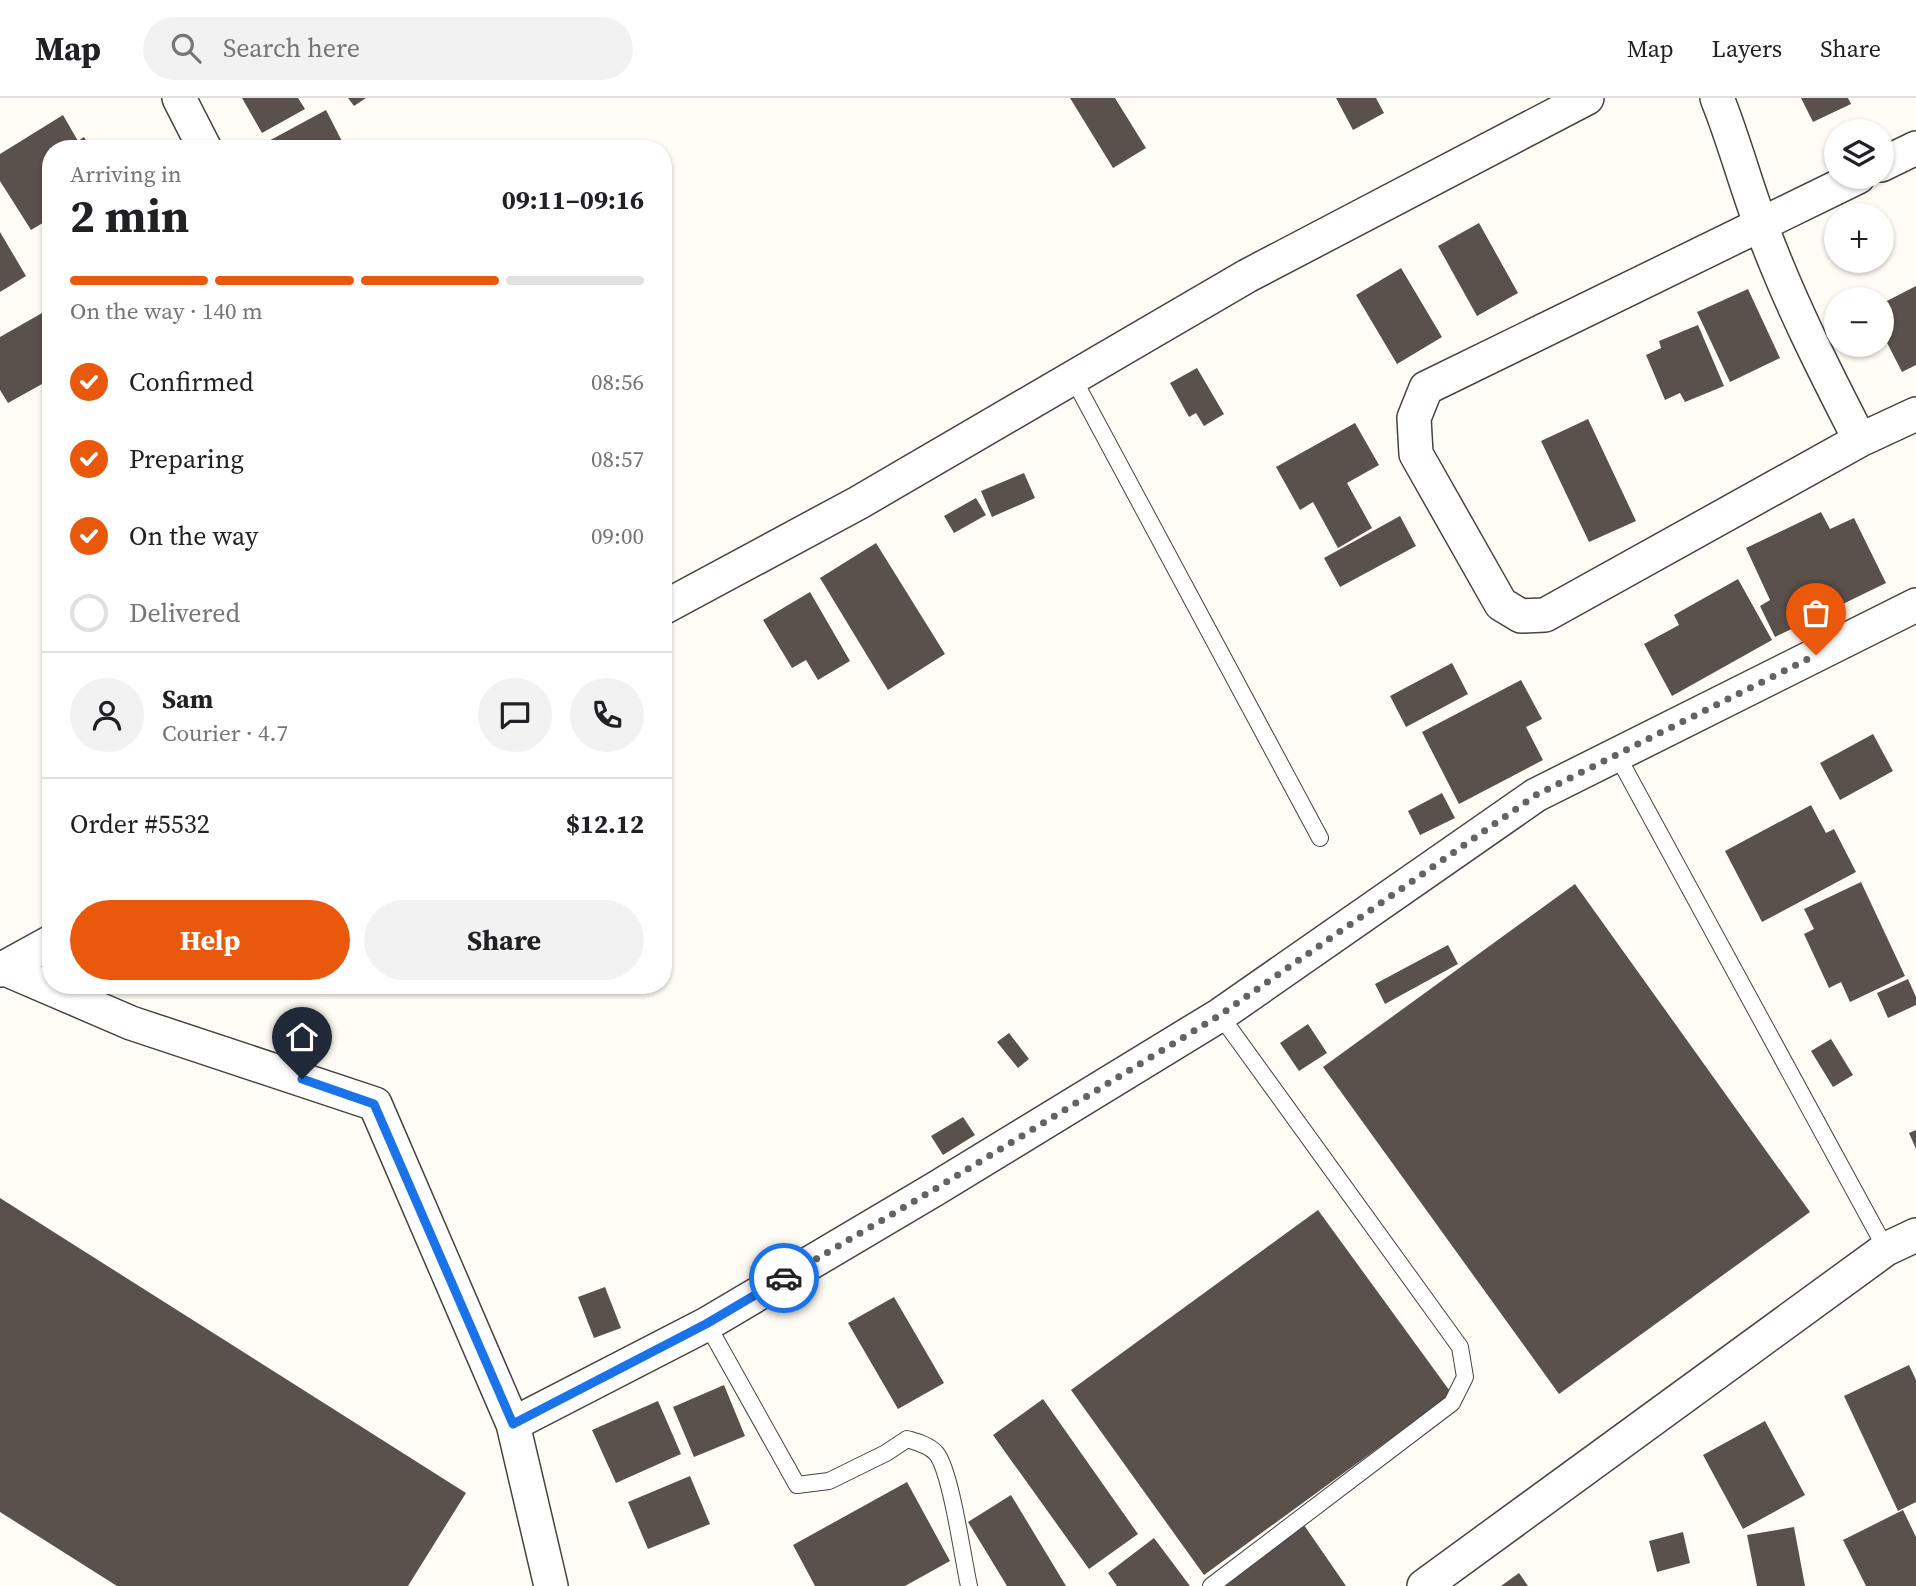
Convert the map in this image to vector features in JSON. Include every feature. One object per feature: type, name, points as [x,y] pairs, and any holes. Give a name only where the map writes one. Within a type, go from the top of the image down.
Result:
[{"type":"street","points":[[179,98],[200,140]]},
{"type":"street","points":[[672,602],[858,503],[1247,276],[1587,98]]},
{"type":"street","points":[[1717,98],[1761,226],[1813,349],[1860,440]]},
{"type":"street","points":[[1894,159],[1916,148]]},
{"type":"street","points":[[1834,189],[1426,388],[1414,418],[1416,454],[1501,604],[1521,616],[1545,615],[1860,440],[1916,414]]},
{"type":"street","points":[[513,1424],[706,1324],[935,1189],[1220,1015],[1536,795],[1916,605]]},
{"type":"street","points":[[2,969],[42,947]]},
{"type":"street","points":[[2,969],[42,986]]},
{"type":"street","points":[[62,994],[131,1023],[374,1104],[513,1424],[551,1586]]},
{"type":"street","points":[[1424,1586],[1886,1249],[1916,1235]]},
{"type":"lane","points":[[1073,378],[1320,838]]},
{"type":"lane","points":[[1617,755],[1886,1249]]},
{"type":"lane","points":[[1211,1586],[1452,1403],[1465,1377],[1460,1347],[1220,1015]]},
{"type":"lane","points":[[706,1324],[797,1485],[828,1481],[886,1453],[907,1439],[925,1444],[937,1454],[946,1476],[969,1586]]},
{"type":"building","points":[[242,98],[298,98],[305,109],[262,133]]},
{"type":"building","points":[[348,98],[366,98],[354,106]]},
{"type":"building","points":[[1070,98],[1115,98],[1146,148],[1113,168]]},
{"type":"building","points":[[1336,98],[1376,98],[1384,113],[1353,130]]},
{"type":"building","points":[[1801,98],[1848,98],[1851,104],[1813,122]]},
{"type":"building","points":[[326,110],[341,140],[271,140]]},
{"type":"building","points":[[63,115],[77,140],[42,140],[42,223],[31,230],[0,181],[0,154]]},
{"type":"building","points":[[1479,223],[1518,293],[1477,316],[1438,246]]},
{"type":"building","points":[[0,232],[26,276],[0,292]]},
{"type":"building","points":[[1401,268],[1442,337],[1397,364],[1356,295]]},
{"type":"building","points":[[1916,286],[1916,365],[1902,372],[1894,356],[1894,297]]},
{"type":"building","points":[[1748,289],[1780,358],[1730,382],[1697,312]]},
{"type":"building","points":[[42,313],[42,384],[8,403],[0,390],[0,337]]},
{"type":"building","points":[[1698,325],[1724,386],[1685,402],[1680,393],[1665,400],[1646,355],[1661,348],[1659,341]]},
{"type":"building","points":[[1197,368],[1224,414],[1204,426],[1196,413],[1189,417],[1170,383]]},
{"type":"building","points":[[1588,419],[1636,521],[1589,542],[1541,441]]},
{"type":"building","points":[[1355,423],[1379,465],[1347,483],[1372,528],[1338,548],[1313,502],[1300,510],[1276,467]]},
{"type":"building","points":[[1024,473],[1035,498],[992,517],[981,491]]},
{"type":"building","points":[[976,498],[986,515],[954,533],[944,516]]},
{"type":"building","points":[[1821,512],[1830,529],[1854,518],[1886,583],[1775,637],[1760,606],[1770,600],[1746,548]]},
{"type":"building","points":[[1400,516],[1416,546],[1340,587],[1324,558]]},
{"type":"building","points":[[876,543],[945,654],[888,690],[820,578]]},
{"type":"building","points":[[1738,579],[1772,640],[1672,696],[1644,644],[1679,625],[1674,615]]},
{"type":"building","points":[[810,592],[850,661],[818,680],[806,660],[792,668],[763,620]]},
{"type":"building","points":[[1452,663],[1468,694],[1406,727],[1390,696]]},
{"type":"building","points":[[1521,680],[1542,719],[1526,727],[1543,760],[1459,804],[1422,732]]},
{"type":"building","points":[[1873,734],[1893,771],[1840,800],[1820,763]]},
{"type":"building","points":[[1442,793],[1455,818],[1420,835],[1408,811]]},
{"type":"building","points":[[1811,805],[1826,833],[1834,829],[1856,872],[1762,922],[1725,851]]},
{"type":"building","points":[[1861,882],[1905,976],[1850,1002],[1841,982],[1829,988],[1804,934],[1814,929],[1804,909]]},
{"type":"building","points":[[1575,884],[1810,1212],[1559,1394],[1323,1067]]},
{"type":"building","points":[[1448,945],[1458,964],[1385,1004],[1375,984]]},
{"type":"building","points":[[1908,979],[1916,997],[1916,1005],[1888,1018],[1877,993]]},
{"type":"building","points":[[1308,1024],[1327,1053],[1299,1071],[1280,1043]]},
{"type":"building","points":[[1009,1033],[1029,1059],[1018,1068],[997,1042]]},
{"type":"building","points":[[1831,1039],[1853,1075],[1833,1087],[1811,1051]]},
{"type":"building","points":[[963,1117],[975,1135],[943,1155],[931,1136]]},
{"type":"building","points":[[1916,1130],[1916,1149],[1909,1133]]},
{"type":"building","points":[[0,1198],[466,1493],[408,1586],[117,1586],[0,1512]]},
{"type":"building","points":[[1318,1210],[1452,1394],[1204,1575],[1071,1390]]},
{"type":"building","points":[[605,1287],[621,1328],[594,1338],[578,1297]]},
{"type":"building","points":[[894,1297],[944,1383],[898,1409],[848,1323]]},
{"type":"building","points":[[1909,1365],[1916,1380],[1916,1502],[1898,1511],[1844,1396]]},
{"type":"building","points":[[724,1385],[745,1436],[694,1457],[673,1407]]},
{"type":"building","points":[[1043,1399],[1138,1534],[1089,1569],[993,1435]]},
{"type":"building","points":[[658,1401],[681,1454],[616,1483],[592,1430]]},
{"type":"building","points":[[1765,1421],[1805,1495],[1743,1529],[1703,1455]]},
{"type":"building","points":[[690,1476],[710,1524],[648,1549],[628,1502]]},
{"type":"building","points":[[907,1482],[950,1561],[905,1586],[815,1586],[793,1545]]},
{"type":"building","points":[[1011,1495],[1066,1586],[1007,1586],[968,1522]]},
{"type":"building","points":[[1903,1510],[1916,1537],[1916,1586],[1866,1586],[1843,1540]]},
{"type":"building","points":[[1304,1525],[1346,1586],[1217,1586]]},
{"type":"building","points":[[1794,1527],[1805,1586],[1757,1586],[1747,1535]]},
{"type":"building","points":[[1683,1532],[1690,1563],[1657,1572],[1649,1541]]},
{"type":"building","points":[[1154,1538],[1190,1586],[1117,1586],[1108,1573]]},
{"type":"building","points":[[1519,1573],[1528,1586],[1501,1586]]},
{"type":"way so far","points":[[784,1278],[1220,1015],[1536,795],[1816,655]]},
{"type":"route","points":[[302,1079],[374,1104],[513,1424],[706,1324],[784,1278]]}]
